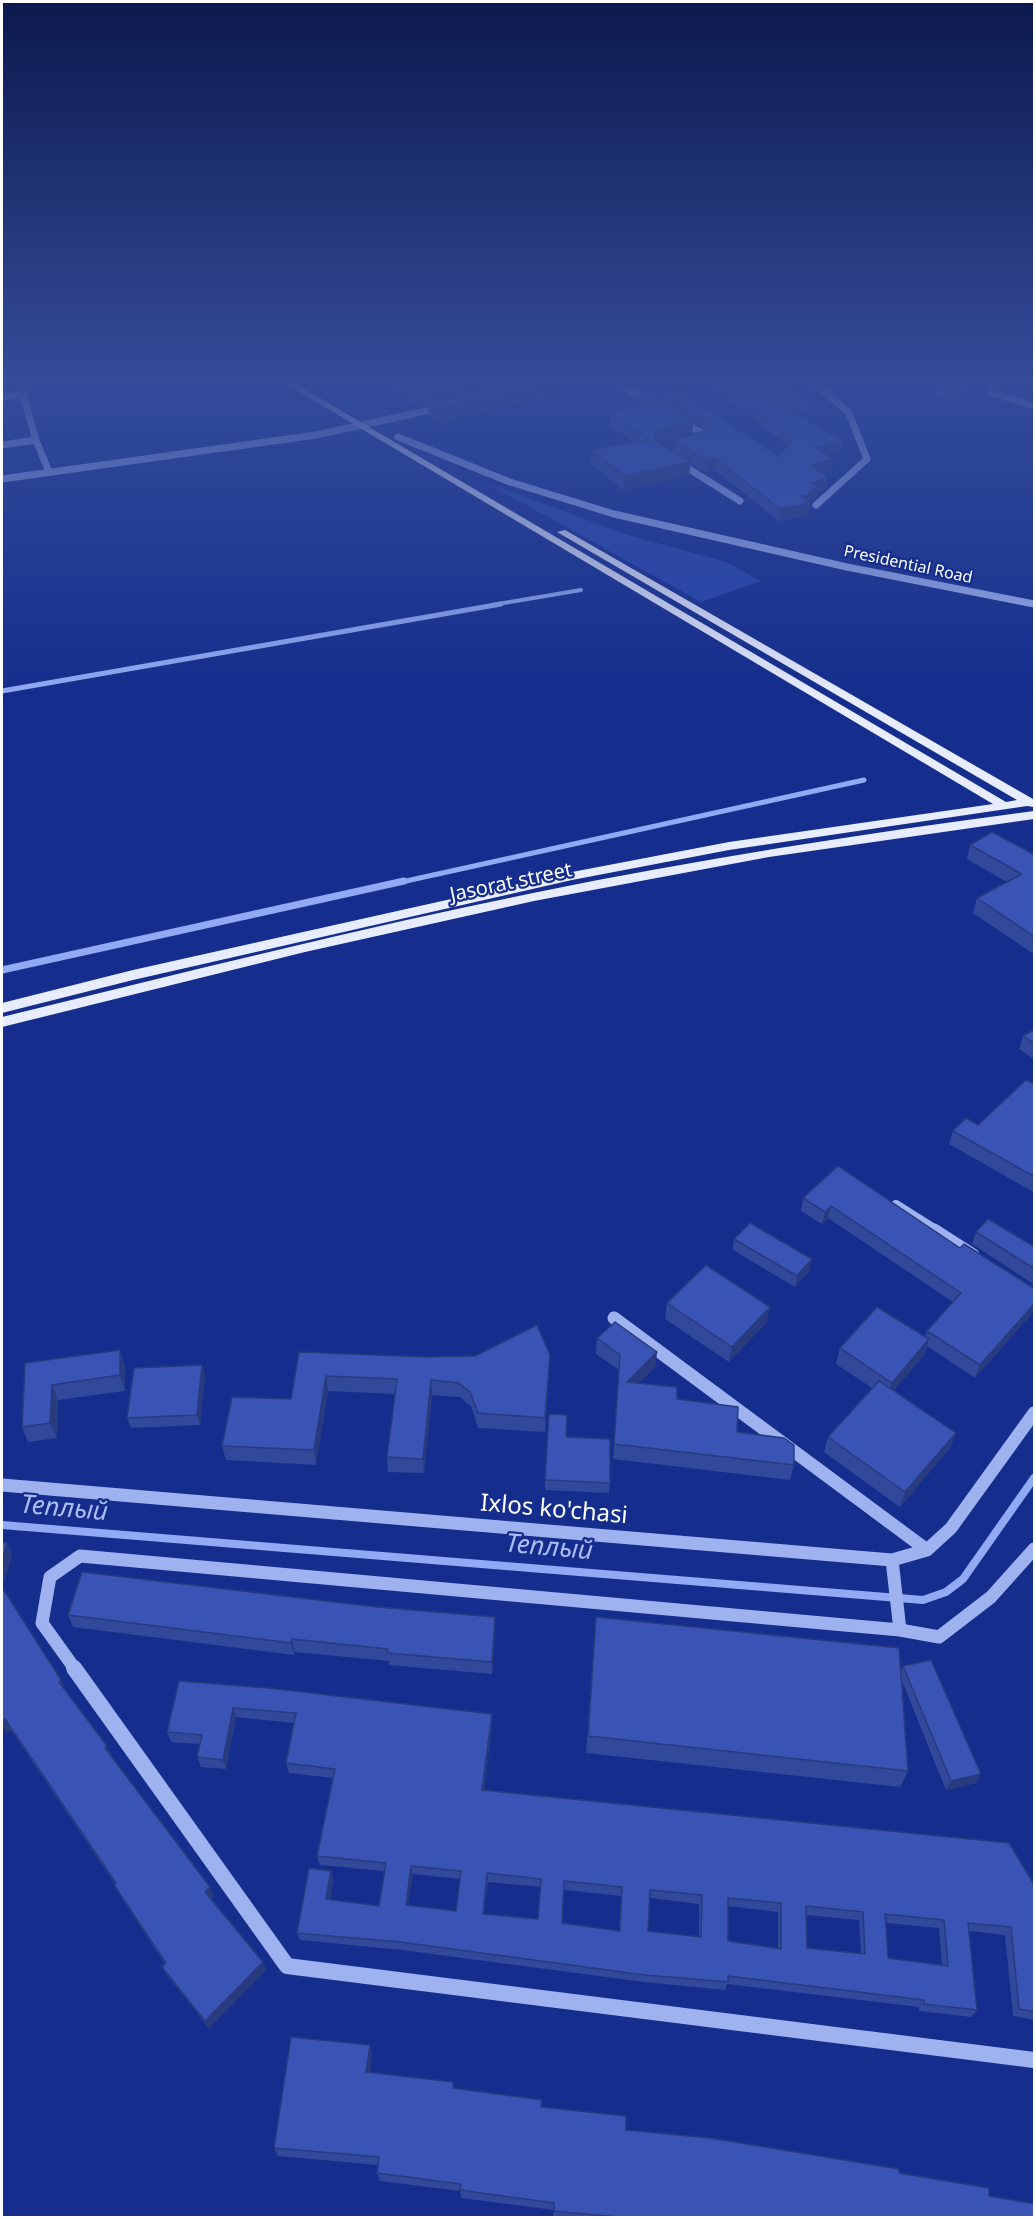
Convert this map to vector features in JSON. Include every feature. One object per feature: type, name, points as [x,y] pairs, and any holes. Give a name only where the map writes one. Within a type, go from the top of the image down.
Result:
[{"type":"main road","points":[[467,488],[1004,806]]},
{"type":"main road","points":[[484,488],[1032,811]]},
{"type":"main road","name":"Jasorat street","points":[[2,1008],[133,975],[572,876],[729,846],[1004,806],[1032,811]]},
{"type":"main road","name":"Jasorat street","points":[[2,1022],[310,948],[599,884],[819,845],[1032,811]]},
{"type":"street","name":"Presidential Road","points":[[529,488],[605,512],[848,567],[1035,604]]},
{"type":"street","points":[[719,488],[740,501]]},
{"type":"street","points":[[816,505],[835,488]]},
{"type":"street","points":[[880,1196],[986,1264]]},
{"type":"street","points":[[614,1318],[927,1550]]},
{"type":"street","name":"Ixlos ko'chasi","points":[[2,1485],[892,1560],[927,1550],[951,1528],[1035,1413]]},
{"type":"street","points":[[1035,1549],[1017,1572],[969,1617],[939,1637],[900,1630],[80,1556],[50,1578],[42,1623],[287,1966],[1035,2061]]},
{"type":"street","points":[[892,1560],[900,1630]]},
{"type":"shaded area","points":[[495,488],[628,535],[726,562],[761,581],[701,602]]},
{"type":"building","points":[[753,488],[816,488],[808,493],[810,495],[801,496],[810,503],[780,509]]},
{"type":"building","points":[[992,832],[1035,855],[1035,937],[977,898],[1022,874],[970,845]]},
{"type":"building","points":[[1035,1029],[1035,1044],[1023,1036]]},
{"type":"building","points":[[1026,1080],[1035,1084],[1035,1177],[953,1131],[966,1118],[978,1125]]},
{"type":"building","points":[[838,1166],[960,1248],[964,1244],[1035,1289],[1035,1303],[980,1365],[927,1331],[961,1293],[831,1206],[825,1212],[803,1198]]},
{"type":"building","points":[[988,1219],[1035,1247],[1035,1269],[976,1232]]},
{"type":"building","points":[[750,1223],[812,1259],[797,1276],[734,1239]]},
{"type":"building","points":[[706,1265],[770,1307],[732,1347],[667,1303]]},
{"type":"building","points":[[877,1307],[929,1339],[892,1383],[840,1348]]},
{"type":"building","points":[[615,1322],[657,1352],[627,1382],[677,1387],[677,1399],[738,1407],[737,1432],[784,1438],[794,1445],[794,1465],[614,1444],[620,1355],[597,1338]]},
{"type":"building","points":[[537,1325],[550,1355],[545,1418],[478,1413],[470,1392],[459,1383],[431,1380],[423,1459],[387,1457],[397,1379],[326,1376],[314,1450],[222,1446],[232,1397],[291,1399],[299,1352],[426,1357],[475,1356]]},
{"type":"building","points":[[120,1350],[120,1375],[52,1385],[50,1423],[22,1427],[25,1363]]},
{"type":"building","points":[[202,1365],[197,1415],[127,1418],[134,1368]]},
{"type":"building","points":[[879,1381],[956,1433],[905,1492],[828,1437]]},
{"type":"building","points":[[549,1414],[567,1415],[566,1437],[610,1439],[610,1483],[545,1480]]},
{"type":"building","points":[[2,1542],[7,1543],[2,1561]]},
{"type":"building","points":[[82,1572],[377,1607],[495,1617],[492,1662],[387,1653],[388,1649],[292,1639],[291,1643],[68,1615]]},
{"type":"building","points":[[2,1587],[61,1680],[59,1682],[107,1746],[105,1748],[210,1887],[205,1892],[263,1962],[205,2021],[162,1967],[166,1963],[114,1885],[116,1883],[5,1719],[2,1722]]},
{"type":"building","points":[[596,1617],[899,1648],[908,1771],[588,1736]]},
{"type":"building","points":[[931,1660],[981,1774],[951,1781],[903,1666]]},
{"type":"building","points":[[179,1681],[268,1688],[492,1714],[482,1790],[1009,1843],[1035,1886],[1035,2012],[1019,2009],[1011,1927],[968,1923],[977,2010],[924,2004],[924,2000],[728,1976],[728,1982],[645,1975],[400,1942],[297,1933],[309,1868],[331,1871],[326,1899],[379,1906],[386,1863],[317,1856],[335,1769],[286,1763],[296,1713],[233,1708],[223,1760],[197,1757],[202,1735],[167,1732]],"holes":[[[411,1866],[461,1871],[456,1911],[406,1905]],[[487,1873],[541,1879],[538,1919],[483,1914]],[[564,1881],[622,1887],[620,1931],[562,1923]],[[650,1890],[702,1895],[701,1937],[648,1931]],[[728,1898],[781,1903],[781,1949],[728,1941]],[[806,1906],[863,1912],[865,1954],[807,1948]],[[885,1914],[944,1920],[948,1966],[888,1958]]]},
{"type":"building","points":[[291,2037],[370,2045],[366,2072],[453,2082],[453,2088],[542,2100],[541,2107],[626,2116],[626,2130],[710,2138],[899,2169],[899,2173],[989,2188],[989,2196],[1035,2204],[1035,2217],[617,2217],[554,2211],[554,2203],[460,2190],[461,2184],[377,2173],[379,2157],[274,2148]]},
{"type":"waterway","points":[[492,605],[581,590]]},
{"type":"waterway","points":[[2,691],[501,604]]},
{"type":"waterway","points":[[397,883],[864,780]]},
{"type":"waterway","points":[[2,970],[404,881]]},
{"type":"waterway","name":"Теплый","points":[[2,1525],[923,1600],[946,1592],[963,1579],[1034,1478]]}]
